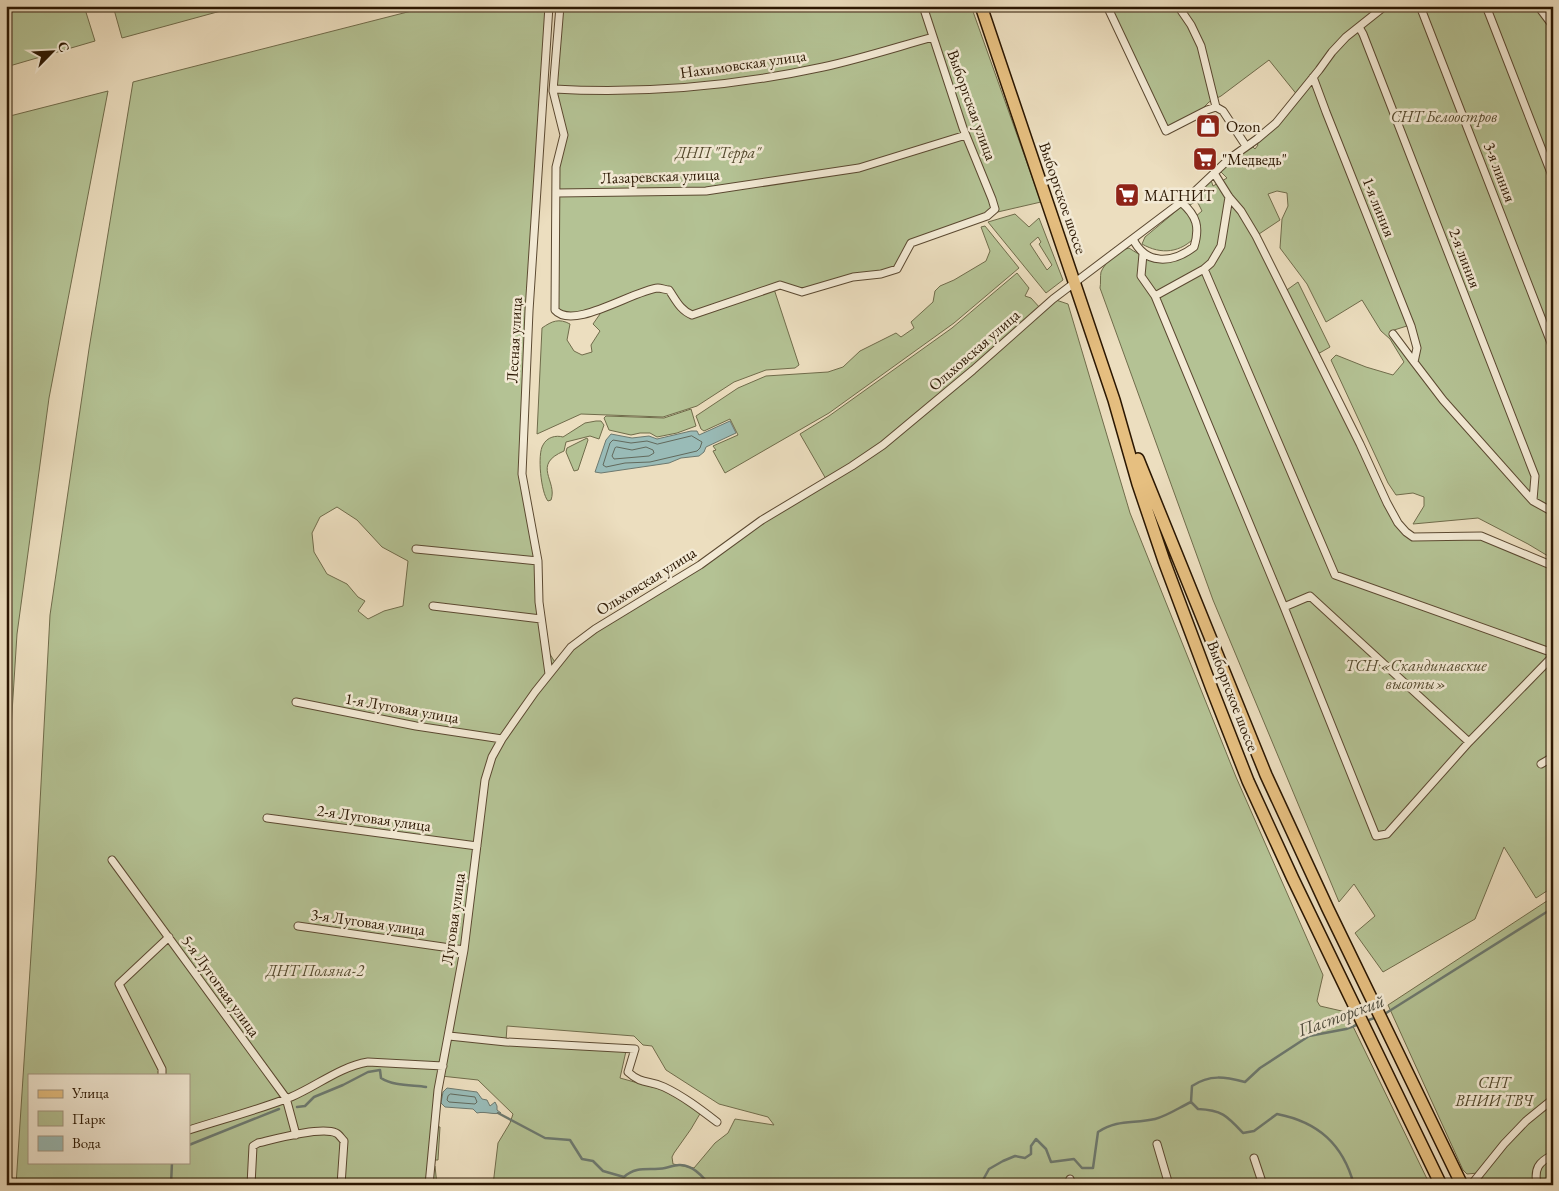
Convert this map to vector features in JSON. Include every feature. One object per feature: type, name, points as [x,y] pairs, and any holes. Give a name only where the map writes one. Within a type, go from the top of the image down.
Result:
[{"type":"main road","name":"Выборгское шоссе","points":[[981,6],[1114,400],[1141,493],[1164,562],[1215,698],[1248,781],[1441,1185]]},
{"type":"main road","name":"Выборгское шоссе","points":[[1114,400],[1266,776],[1462,1185]]},
{"type":"street","name":"Лесная улица","points":[[549,674],[539,602],[538,561],[522,474],[529,311],[550,6]]},
{"type":"street","points":[[557,192],[556,167],[564,135],[554,89],[560,6]]},
{"type":"street","name":"Выборгская улица","points":[[557,192],[555,312],[565,316],[584,315],[657,288],[669,290],[685,312],[692,315],[780,285],[802,292],[853,278],[881,274],[897,269],[911,243],[987,216],[995,209],[966,135],[923,6]]},
{"type":"street","points":[[1107,6],[1166,131],[1216,107]]},
{"type":"street","points":[[1178,6],[1191,25],[1201,46],[1216,107],[1223,111],[1246,146]]},
{"type":"street","name":"Ольховская улица","points":[[549,674],[571,647],[595,629],[700,565],[755,525],[852,466],[882,445],[959,382],[1074,282],[1181,202],[1276,123],[1332,52],[1385,6]]},
{"type":"street","name":"3-я линия","points":[[1420,6],[1553,348]]},
{"type":"street","points":[[1486,6],[1553,178]]},
{"type":"street","points":[[1538,6],[1553,26]]},
{"type":"street","name":"2-я линия","points":[[1359,27],[1367,43],[1535,476],[1533,501]]},
{"type":"street","name":"Нахимовская улица","points":[[554,89],[597,91],[669,88],[747,80],[823,67],[933,37]]},
{"type":"street","name":"1-я линия","points":[[1314,77],[1326,112],[1411,326],[1418,348],[1414,362]]},
{"type":"street","name":"Лазаревская улица","points":[[557,192],[706,191],[859,168],[966,135]]},
{"type":"street","points":[[1214,173],[1256,236],[1398,524],[1413,537],[1481,536],[1553,566]]},
{"type":"street","points":[[1155,296],[1204,269],[1211,263],[1221,246],[1229,197]]},
{"type":"street","points":[[1133,239],[1143,254],[1156,259],[1175,258],[1194,248],[1198,235],[1197,224],[1189,209],[1181,202]]},
{"type":"street","points":[[1143,254],[1141,276],[1155,296],[1284,607],[1376,836],[1387,834],[1469,742],[1553,654],[1335,575],[1204,269]]},
{"type":"street","points":[[1394,334],[1443,400],[1533,501],[1553,512]]},
{"type":"street","points":[[416,549],[538,561]]},
{"type":"street","points":[[1284,607],[1310,596],[1469,742]]},
{"type":"street","points":[[433,606],[542,618]]},
{"type":"street","name":"Луговая улица","points":[[428,1185],[438,1090],[464,950],[485,780],[492,757],[502,739],[549,674]]},
{"type":"street","name":"1-я Луговая улица","points":[[296,702],[416,726],[502,739]]},
{"type":"street","points":[[1541,764],[1553,757]]},
{"type":"street","name":"2-я Луговая улица","points":[[267,818],[477,846]]},
{"type":"street","name":"5-я Лугогвая улица","points":[[112,860],[286,1098],[296,1135]]},
{"type":"street","name":"3-я Луговая улица","points":[[298,926],[464,950]]},
{"type":"street","points":[[162,1074],[162,1069],[119,984],[169,937]]},
{"type":"street","points":[[449,1036],[506,1042],[634,1049],[628,1072],[643,1082],[662,1086],[688,1100],[717,1122]]},
{"type":"street","points":[[190,1130],[286,1098],[359,1063],[443,1066]]},
{"type":"street","points":[[1472,1185],[1504,1144],[1526,1121],[1553,1099]]},
{"type":"street","points":[[251,1185],[253,1146],[258,1143],[326,1130],[337,1133],[344,1141],[341,1185]]},
{"type":"street","points":[[1157,1144],[1169,1185]]},
{"type":"street","points":[[1537,1185],[1535,1174],[1541,1162],[1553,1155]]},
{"type":"street","points":[[1254,1158],[1262,1185]]},
{"type":"green space","points":[[6,6],[84,6],[95,41],[6,67]]},
{"type":"green space","points":[[113,6],[239,6],[122,38]]},
{"type":"green space","name":"ДНТ Поляна-2","points":[[431,6],[549,6],[522,474],[538,563],[545,646],[556,664],[566,652],[826,479],[800,434],[829,416],[952,328],[1017,273],[1029,288],[1025,296],[1031,298],[1041,309],[1053,299],[1068,304],[1130,513],[1236,777],[1323,975],[1317,1001],[1320,1006],[1346,1012],[1430,1185],[493,1185],[498,1143],[513,1114],[478,1080],[441,1076],[434,1126],[440,1127],[438,1160],[429,1160],[429,1166],[435,1166],[437,1185],[16,1185],[36,878],[50,615],[89,349],[133,82]],"holes":[[[337,507],[357,520],[382,547],[408,561],[403,606],[384,611],[368,619],[358,611],[365,601],[358,597],[347,584],[327,574],[314,552],[312,533],[320,517]],[[507,1026],[634,1036],[643,1045],[652,1046],[666,1070],[719,1104],[768,1117],[774,1125],[735,1119],[728,1133],[715,1143],[694,1168],[673,1164],[672,1157],[674,1153],[701,1112],[663,1090],[620,1078],[626,1051],[506,1041]]]},
{"type":"green space","name":"ДНП \"Терра\"","points":[[560,6],[971,6],[1041,202],[989,214],[911,243],[897,269],[853,277],[802,292],[783,285],[774,289],[799,365],[795,368],[766,370],[734,382],[697,406],[663,417],[581,414],[537,434],[542,328],[556,321],[570,324],[567,340],[574,351],[582,355],[592,352],[591,345],[600,331],[593,324],[600,314],[599,311],[584,315],[555,312],[556,167],[563,145],[554,94]]},
{"type":"green space","points":[[1106,6],[1553,6],[1553,559],[1478,518],[1413,524],[1424,506],[1424,497],[1413,493],[1396,495],[1388,483],[1331,360],[1336,355],[1393,375],[1404,362],[1390,339],[1381,331],[1362,300],[1326,322],[1307,284],[1280,248],[1282,219],[1288,206],[1287,193],[1277,191],[1268,194],[1280,220],[1256,236],[1284,292],[1298,282],[1330,347],[1316,355],[1387,503],[1413,537],[1481,536],[1553,566],[1553,887],[1536,898],[1504,847],[1475,919],[1383,972],[1355,933],[1375,916],[1354,884],[1339,902],[1213,600],[1100,288],[1103,268],[1113,257],[1125,249],[1129,248],[1154,261],[1170,262],[1178,260],[1195,249],[1195,217],[1202,211],[1197,201],[1188,206],[1186,203],[1211,180],[1213,186],[1227,178],[1221,172],[1244,152],[1253,147],[1255,149],[1258,145],[1256,142],[1298,96],[1269,60],[1221,96],[1209,102],[1192,119],[1166,131]],"holes":[[[1410,325],[1417,348],[1414,362],[1391,331]]]},
{"type":"green space","points":[[108,91],[49,398],[17,634],[6,838],[6,117]]},
{"type":"green space","points":[[1181,207],[1191,215],[1194,223],[1196,236],[1190,242],[1177,249],[1163,251],[1149,248],[1142,244],[1145,237]]},
{"type":"green space","points":[[1015,214],[1029,227],[1039,218],[1063,280],[1046,293],[988,222]],"holes":[[[1038,237],[1041,242],[1039,244],[1052,265],[1047,270],[1030,244]]]},
{"type":"green space","points":[[985,226],[1019,268],[954,323],[829,413],[725,473],[713,451],[716,450],[713,446],[738,435],[730,419],[704,431],[701,429],[696,416],[738,388],[766,376],[828,372],[843,367],[860,351],[896,333],[901,337],[914,328],[911,322],[933,302],[935,291],[940,286],[986,261],[990,251],[981,227]]},
{"type":"green space","points":[[691,409],[696,426],[677,433],[657,437],[650,433],[631,435],[609,430],[604,418],[606,416],[664,418]]},
{"type":"green space","points":[[601,421],[604,425],[599,439],[590,436],[566,442],[564,451],[554,456],[549,462],[547,468],[552,493],[551,500],[548,501],[543,490],[541,473],[540,456],[543,445],[549,438],[563,437],[585,423]]},
{"type":"green space","points":[[587,438],[588,440],[578,470],[574,471],[566,452],[567,448]]},
{"type":"green space","name":"СНТ ВНИИ ТВЧ","points":[[1553,897],[1553,1185],[1479,1185],[1482,1179],[1478,1173],[1467,1174],[1463,1170],[1388,1005]]},
{"type":"water","points":[[730,421],[736,433],[706,447],[699,456],[681,458],[669,463],[601,473],[595,472],[606,440],[611,434],[632,438],[649,436],[657,439],[691,431],[697,431],[699,435]]},
{"type":"water","points":[[447,1088],[477,1092],[482,1099],[487,1100],[490,1106],[495,1102],[497,1110],[501,1113],[477,1113],[473,1109],[445,1107],[441,1103],[443,1092]]},
{"type":"waterway","name":"Пасторский","points":[[1383,1015],[1553,908]]},
{"type":"waterway","name":"Пасторский","points":[[1366,1021],[1377,1017]]},
{"type":"waterway","name":"Пасторский","points":[[987,1185],[988,1183],[983,1180],[989,1169],[1015,1156],[1025,1158],[1031,1154],[1031,1146],[1036,1139],[1046,1149],[1051,1162],[1074,1159],[1082,1168],[1093,1168],[1098,1132],[1105,1128],[1119,1123],[1155,1119],[1164,1116],[1191,1102],[1192,1086],[1199,1082],[1211,1078],[1245,1082],[1260,1068],[1309,1036],[1346,1029],[1359,1024]]},
{"type":"waterway","name":"Пасторский","points":[[297,1107],[305,1106],[314,1097],[368,1072],[380,1070],[381,1078],[386,1081],[426,1087]]},
{"type":"waterway","points":[[1191,1102],[1198,1109],[1224,1115],[1243,1133],[1254,1131],[1277,1114],[1305,1123],[1327,1137],[1336,1147],[1343,1158],[1354,1185]]},
{"type":"waterway","name":"Пасторский","points":[[190,1145],[279,1109]]},
{"type":"waterway","name":"Пасторский","points":[[498,1113],[545,1138],[570,1140],[582,1159],[593,1161],[603,1171],[624,1177],[634,1171],[683,1165],[695,1170],[710,1185]]},
{"type":"waterway","points":[[171,1185],[172,1164]]},
{"type":"place","name":"Ozon","points":[[1208,126]]},
{"type":"place","name":"\"Медведь\"","points":[[1205,159]]},
{"type":"place","name":"МАГНИТ","points":[[1127,195]]},
{"type":"park label","name":"СНТ Белоостров","points":[[1444,116]]},
{"type":"park label","name":"ТСН «Скандинавские высоты»","points":[[1416,674]]}]
